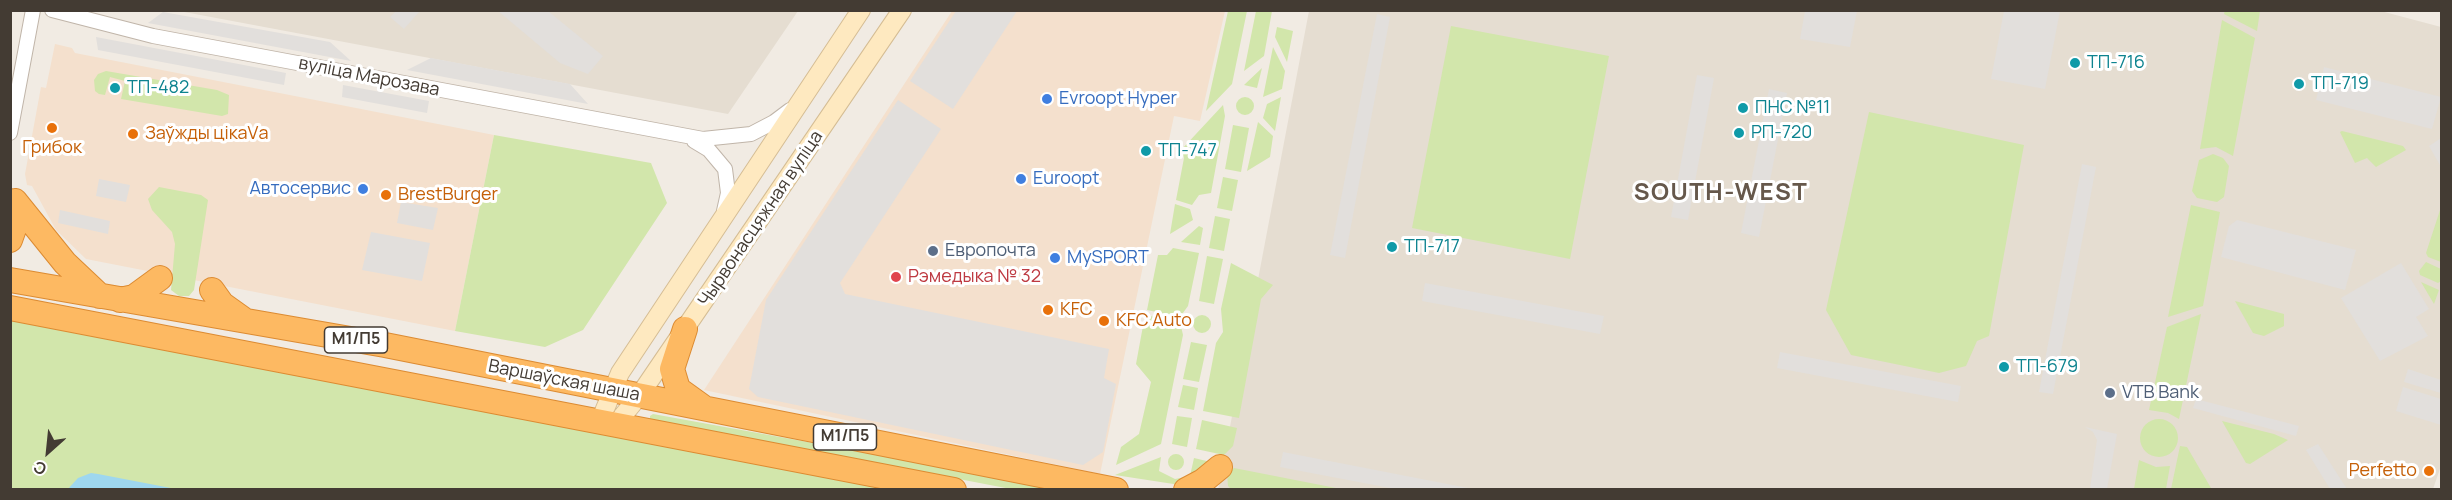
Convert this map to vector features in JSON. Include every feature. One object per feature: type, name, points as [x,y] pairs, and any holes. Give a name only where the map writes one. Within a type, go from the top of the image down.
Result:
[{"type":"highway","points":[[10,240],[15,226],[13,196]]},
{"type":"highway","points":[[13,196],[65,263],[110,298],[134,297],[160,278]]},
{"type":"highway","name":"Варшаўская шаша","points":[[10,280],[385,345],[1116,489]]},
{"type":"highway","points":[[212,290],[222,304],[248,322]]},
{"type":"highway","name":"Варшаўская шаша","points":[[10,308],[954,489]]},
{"type":"highway","points":[[685,329],[672,369],[678,389],[705,409]]},
{"type":"highway","points":[[1185,489],[1203,481],[1220,467],[1223,489]]},
{"type":"main road","name":"Чырвонасцяжная вуліца","points":[[608,423],[611,390],[644,335],[861,10]]},
{"type":"main road","name":"Чырвонасцяжная вуліца","points":[[608,423],[639,396],[902,10]]},
{"type":"street","points":[[10,133],[33,10]]},
{"type":"street","name":"вуліца Марозава","points":[[52,10],[153,36],[687,137],[717,140],[751,134],[774,122],[801,101]]},
{"type":"street","name":"вуліца Марозава","points":[[687,137],[710,150],[725,169],[728,193],[721,222]]},
{"type":"shaded area","points":[[2377,10],[2441,27],[2442,463],[2433,489],[1218,490],[1309,11]]},
{"type":"shaded area","points":[[179,11],[798,11],[728,114]]},
{"type":"shaded area","points":[[396,11],[420,11],[404,29],[390,17]]},
{"type":"shaded area","points":[[498,11],[548,11],[603,56],[588,74],[560,63]]},
{"type":"shaded area","points":[[952,11],[1225,11],[1200,121],[1174,116],[1100,474],[704,390]]},
{"type":"shaded area","points":[[956,11],[1017,11],[953,109],[910,81]]},
{"type":"shaded area","points":[[1805,11],[1857,11],[1850,47],[1800,39]]},
{"type":"shaded area","points":[[2004,11],[2060,11],[2045,89],[1991,79]]},
{"type":"shaded area","points":[[163,12],[330,42],[351,61],[148,23]]},
{"type":"shaded area","points":[[1377,14],[1390,17],[1345,258],[1330,255]]},
{"type":"shaded area","points":[[96,37],[286,73],[284,85],[98,50]]},
{"type":"shaded area","points":[[55,44],[72,48],[75,53],[494,135],[455,331],[86,259],[56,230],[32,186],[27,185],[25,174],[41,87],[46,88]]},
{"type":"shaded area","points":[[431,58],[570,84],[588,104],[407,70]]},
{"type":"shaded area","points":[[2324,67],[2441,97],[2432,129],[2316,100]]},
{"type":"shaded area","points":[[1697,75],[1714,78],[1688,220],[1671,217]]},
{"type":"shaded area","points":[[343,85],[429,101],[427,113],[342,97]]},
{"type":"shaded area","points":[[1769,89],[1787,93],[1759,237],[1741,233]]},
{"type":"shaded area","points":[[898,100],[941,129],[840,283],[845,294],[1109,349],[1104,378],[1116,384],[1103,452],[1083,465],[758,397],[749,389],[766,300]]},
{"type":"shaded area","points":[[2441,138],[2441,167],[2429,146]]},
{"type":"shaded area","points":[[2082,164],[2096,167],[2053,394],[2039,392]]},
{"type":"shaded area","points":[[99,179],[130,185],[126,202],[96,196]]},
{"type":"shaded area","points":[[401,202],[438,208],[433,230],[397,223]]},
{"type":"shaded area","points":[[60,210],[110,221],[108,234],[58,223]]},
{"type":"shaded area","points":[[2237,220],[2356,250],[2345,290],[2221,257],[2229,226]]},
{"type":"shaded area","points":[[371,232],[430,243],[422,281],[362,270]]},
{"type":"shaded area","points":[[2401,263],[2429,309],[2416,317],[2428,336],[2380,361],[2341,298]]},
{"type":"shaded area","points":[[1425,283],[1604,316],[1600,334],[1422,301]]},
{"type":"shaded area","points":[[1780,352],[1961,386],[1958,402],[1777,368]]},
{"type":"shaded area","points":[[2408,369],[2441,380],[2441,393],[2404,382]]},
{"type":"shaded area","points":[[2403,387],[2441,399],[2441,425],[2396,411]]},
{"type":"shaded area","points":[[2196,399],[2299,426],[2296,436],[2193,408]]},
{"type":"shaded area","points":[[2085,427],[2117,434],[2107,489],[2090,489],[2097,440],[2093,432]]},
{"type":"shaded area","points":[[2318,444],[2347,489],[2330,489],[2306,450]]},
{"type":"shaded area","points":[[1283,452],[1473,489],[1395,489],[1280,467]]},
{"type":"green space","points":[[2225,10],[2260,11],[2257,31],[2224,14]]},
{"type":"green space","points":[[1228,11],[1247,11],[1232,84],[1206,111]]},
{"type":"green space","points":[[1256,11],[1272,11],[1264,56],[1244,71]]},
{"type":"green space","points":[[2222,20],[2255,38],[2233,156],[2216,147],[2200,149]]},
{"type":"green space","points":[[1451,26],[1609,56],[1570,259],[1412,228]]},
{"type":"green space","points":[[1277,27],[1293,31],[1287,62],[1275,37]]},
{"type":"green space","points":[[1273,47],[1285,71],[1282,89],[1263,97]]},
{"type":"green space","points":[[1262,68],[1257,88],[1244,85]]},
{"type":"green space","points":[[106,71],[217,90],[229,95],[228,114],[222,116],[121,99],[125,81],[110,77],[105,95],[99,94],[95,91],[94,80],[98,74]]},
{"type":"green space","points":[[1241,97],[1249,97],[1254,102],[1252,113],[1241,115],[1236,110],[1236,102]]},
{"type":"green space","points":[[1281,97],[1275,131],[1263,118],[1267,104]]},
{"type":"green space","points":[[1223,105],[1225,116],[1211,193],[1199,195],[1192,205],[1176,200],[1184,158],[1182,149]]},
{"type":"green space","points":[[1869,112],[2024,145],[1989,336],[1977,341],[1966,366],[1939,373],[1851,355],[1826,310]]},
{"type":"green space","points":[[1258,122],[1273,136],[1270,157],[1247,171]]},
{"type":"green space","points":[[1233,125],[1249,128],[1241,172],[1225,169]]},
{"type":"green space","points":[[2340,132],[2403,146],[2406,150],[2376,167],[2367,158],[2355,163]]},
{"type":"green space","points":[[494,135],[651,163],[667,203],[583,330],[545,347],[455,331]]},
{"type":"green space","points":[[2213,154],[2223,158],[2229,166],[2224,197],[2217,202],[2197,198],[2192,191],[2199,160]]},
{"type":"green space","points":[[1223,177],[1238,180],[1232,211],[1217,208]]},
{"type":"green space","points":[[159,187],[201,195],[208,200],[194,290],[189,296],[179,296],[171,290],[175,244],[172,232],[152,210],[148,199]]},
{"type":"green space","points":[[1175,204],[1190,209],[1193,220],[1170,234]]},
{"type":"green space","points":[[2191,205],[2220,212],[2203,306],[2168,317]]},
{"type":"green space","points":[[2441,207],[2441,262],[2428,257],[2426,253]]},
{"type":"green space","points":[[1215,216],[1230,219],[1224,251],[1209,248]]},
{"type":"green space","points":[[1199,226],[1203,228],[1200,245],[1181,242]]},
{"type":"green space","points":[[1173,248],[1199,253],[1188,306],[1180,317],[1147,310],[1158,255],[1167,255]]},
{"type":"green space","points":[[1207,256],[1223,259],[1214,304],[1199,301]]},
{"type":"green space","points":[[2426,262],[2441,269],[2441,281],[2438,283],[2420,275],[2419,271]]},
{"type":"green space","points":[[1231,263],[1273,285],[1261,299],[1239,418],[1203,411],[1216,343],[1223,332],[1221,309]]},
{"type":"green space","points":[[2421,282],[2439,290],[2434,304]]},
{"type":"green space","points":[[2235,301],[2284,314],[2284,326],[2264,336],[2253,333]]},
{"type":"green space","points":[[2201,314],[2179,419],[2168,413],[2149,410],[2167,327]]},
{"type":"green space","points":[[1145,315],[1180,322],[1183,335],[1161,444],[1116,465],[1121,447],[1139,434],[1151,382],[1136,364]]},
{"type":"green space","points":[[1198,315],[1206,315],[1211,320],[1209,331],[1198,333],[1193,328],[1193,320]]},
{"type":"green space","points":[[10,318],[910,489],[11,489]]},
{"type":"green space","points":[[1191,342],[1207,345],[1199,382],[1183,379]]},
{"type":"green space","points":[[1183,385],[1198,388],[1194,410],[1178,407]]},
{"type":"green space","points":[[653,414],[1067,489],[1011,489],[650,420]]},
{"type":"green space","points":[[1177,416],[1192,418],[1187,447],[1172,444]]},
{"type":"green space","points":[[2159,419],[2172,425],[2178,438],[2172,451],[2159,457],[2146,451],[2140,438],[2146,425]]},
{"type":"green space","points":[[1202,420],[1237,428],[1233,446],[1224,455],[1196,449]]},
{"type":"green space","points":[[2222,421],[2274,434],[2288,440],[2250,464],[2246,463]]},
{"type":"green space","points":[[2180,446],[2187,447],[2211,488],[2171,489]]},
{"type":"green space","points":[[1176,454],[1182,456],[1184,462],[1182,468],[1176,470],[1170,468],[1168,462],[1170,456]]},
{"type":"green space","points":[[1161,457],[1159,471],[1175,479],[1190,476],[1194,458],[1215,463],[1180,485],[1115,475]]},
{"type":"green space","points":[[2139,460],[2156,467],[2170,466],[2166,489],[2134,489]]},
{"type":"green space","points":[[1234,468],[1341,489],[1231,489],[1228,486],[1227,474]]},
{"type":"water","points":[[91,473],[176,489],[68,489],[78,478]]},
{"type":"place","name":"ТП-716","points":[[2075,63]]},
{"type":"place","name":"ТП-719","points":[[2299,84]]},
{"type":"place","name":"ТП-482","points":[[115,88]]},
{"type":"place","name":"Evroopt Hyper","points":[[1047,99]]},
{"type":"place","name":"ПНС №11","points":[[1743,108]]},
{"type":"place","name":"Грибок","points":[[52,128]]},
{"type":"place","name":"РП-720","points":[[1739,133]]},
{"type":"place","name":"Заўжды цікаVа","points":[[133,134]]},
{"type":"place","name":"ТП-747","points":[[1146,151]]},
{"type":"place","name":"Euroopt","points":[[1021,179]]},
{"type":"place","name":"Автосервис","points":[[363,189]]},
{"type":"place","name":"BrestBurger","points":[[386,195]]},
{"type":"place","name":"ТП-717","points":[[1392,247]]},
{"type":"place","name":"Европочта","points":[[933,251]]},
{"type":"place","name":"MySPORT","points":[[1055,258]]},
{"type":"place","name":"Рэмедыка № 32","points":[[896,277]]},
{"type":"place","name":"KFC","points":[[1048,310]]},
{"type":"place","name":"KFC Auto","points":[[1104,321]]},
{"type":"place","name":"ТП-679","points":[[2004,367]]},
{"type":"place","name":"VTB Bank","points":[[2110,393]]},
{"type":"place","name":"Perfetto","points":[[2429,471]]},
{"type":"district","name":"SOUTH-WEST","points":[[1721,193]]}]
